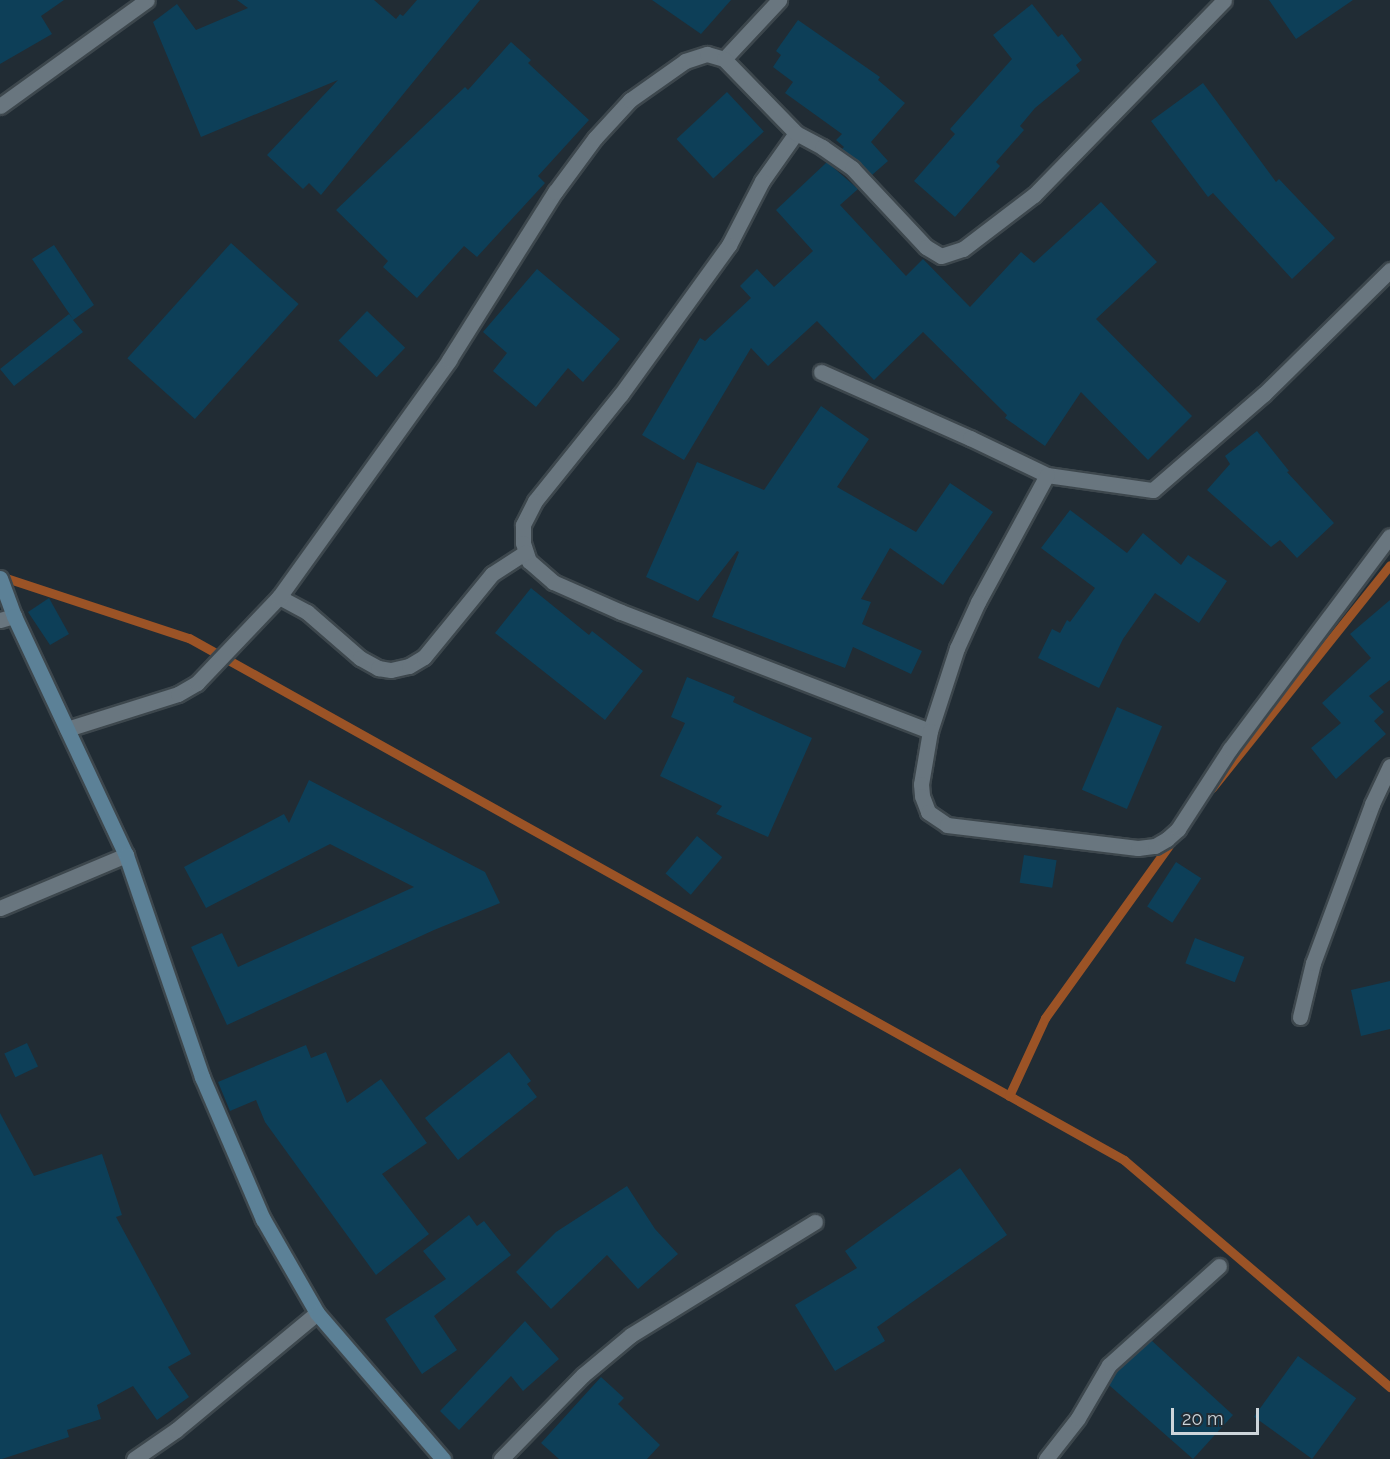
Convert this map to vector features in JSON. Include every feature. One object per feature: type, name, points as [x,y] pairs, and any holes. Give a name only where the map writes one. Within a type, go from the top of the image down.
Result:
[{"type":"street","points":[[0,106],[147,0]]},
{"type":"street","points":[[724,59],[779,0]]},
{"type":"street","points":[[67,729],[178,694],[198,683],[279,597],[449,360],[555,192],[595,138],[630,100],[684,61],[707,54],[724,59],[796,133],[822,147],[852,168],[926,247],[941,256],[963,249],[1034,195],[1224,0]]},
{"type":"street","points":[[796,133],[762,181],[729,245],[621,393],[535,501],[523,525],[526,552],[529,561],[553,582],[621,612],[930,731]]},
{"type":"street","points":[[821,372],[1047,475],[1153,490],[1264,394],[1390,270]]},
{"type":"street","points":[[1047,475],[978,602],[957,648],[930,731],[921,796],[928,812],[947,825],[1138,848],[1155,846],[1178,829],[1230,749],[1390,536]]},
{"type":"street","points":[[279,597],[307,612],[360,658],[378,668],[392,670],[409,666],[424,657],[492,574],[526,552]]},
{"type":"street","points":[[0,578],[7,618],[67,729],[126,855],[202,1077],[262,1219],[316,1313],[443,1459]]},
{"type":"street","points":[[1300,1017],[1313,963],[1372,804],[1390,766]]},
{"type":"street","points":[[0,908],[126,855]]},
{"type":"street","points":[[501,1459],[583,1375],[631,1335],[814,1222]]},
{"type":"street","points":[[1046,1459],[1078,1418],[1108,1365],[1219,1266]]},
{"type":"street","points":[[134,1459],[176,1430],[316,1313]]},
{"type":"building","points":[[0,0],[64,0],[41,16],[52,34],[0,64]]},
{"type":"building","points":[[237,0],[374,0],[396,19],[400,14],[403,16],[417,0],[480,0],[321,195],[309,183],[303,189],[267,155],[338,80],[201,137],[153,22],[177,4],[196,30],[248,8]]},
{"type":"building","points":[[652,0],[731,0],[701,34]]},
{"type":"building","points":[[1269,0],[1353,0],[1296,39]]},
{"type":"building","points":[[1032,4],[1058,37],[1062,34],[1082,60],[1076,65],[1080,71],[1035,108],[1020,126],[1024,130],[996,162],[1000,166],[955,217],[914,181],[955,134],[950,129],[1012,59],[993,35]]},
{"type":"building","points":[[798,20],[880,77],[878,80],[905,103],[871,142],[888,161],[872,175],[842,149],[844,147],[836,140],[842,134],[785,93],[793,82],[773,67],[781,55],[776,51]]},
{"type":"building","points":[[511,42],[531,60],[528,63],[589,120],[538,176],[545,183],[477,257],[464,246],[417,298],[383,267],[388,261],[336,210],[465,87],[468,90]]},
{"type":"building","points":[[1203,83],[1276,182],[1279,179],[1335,238],[1292,279],[1213,193],[1208,197],[1151,121]]},
{"type":"building","points":[[727,92],[764,131],[713,179],[677,139]]},
{"type":"building","points":[[827,162],[858,189],[840,205],[906,276],[923,259],[970,307],[1021,252],[1034,263],[1101,202],[1157,262],[1096,319],[1192,416],[1148,460],[1081,392],[1045,446],[1005,418],[1007,415],[923,332],[874,380],[817,321],[768,366],[751,348],[684,460],[642,435],[700,338],[705,341],[751,298],[740,286],[757,269],[774,287],[813,251],[776,210]]},
{"type":"building","points":[[231,243],[299,304],[195,419],[127,358]]},
{"type":"building","points":[[54,245],[94,305],[73,320],[83,332],[14,386],[0,369],[69,314],[73,319],[32,259]]},
{"type":"building","points":[[537,269],[620,339],[583,382],[568,368],[536,407],[493,371],[507,353],[483,332]]},
{"type":"building","points":[[367,311],[405,348],[377,377],[339,340]]},
{"type":"building","points":[[821,406],[869,439],[837,487],[916,532],[950,483],[993,512],[943,585],[890,548],[861,599],[871,602],[862,624],[922,651],[911,674],[853,647],[845,668],[712,617],[739,552],[737,551],[698,601],[646,577],[697,462],[764,490]]},
{"type":"building","points":[[1257,431],[1289,471],[1287,472],[1334,523],[1297,558],[1280,540],[1271,547],[1207,490],[1230,464],[1225,456]]},
{"type":"building","points":[[1070,510],[1127,553],[1143,533],[1181,565],[1188,555],[1227,581],[1199,623],[1155,593],[1123,639],[1099,688],[1038,658],[1052,629],[1060,633],[1067,620],[1070,622],[1095,588],[1041,548]]},
{"type":"building","points":[[531,588],[589,635],[592,631],[643,671],[605,720],[495,633]]},
{"type":"building","points":[[49,598],[69,634],[50,645],[28,612]]},
{"type":"building","points":[[1390,600],[1390,680],[1369,696],[1384,712],[1374,721],[1386,734],[1336,779],[1311,748],[1341,723],[1322,703],[1371,658],[1350,634]]},
{"type":"building","points":[[687,677],[735,697],[733,702],[812,738],[768,837],[716,814],[722,806],[660,776],[685,723],[671,717]]},
{"type":"building","points":[[1117,707],[1162,726],[1127,809],[1082,790]]},
{"type":"building","points":[[309,780],[485,872],[500,903],[434,930],[227,1025],[191,947],[222,933],[238,967],[414,887],[330,844],[206,908],[184,867],[284,814],[289,823]]},
{"type":"building","points":[[697,836],[722,857],[691,895],[666,874]]},
{"type":"building","points":[[1024,855],[1057,860],[1052,888],[1020,883]]},
{"type":"building","points":[[1176,862],[1201,878],[1172,923],[1147,906]]},
{"type":"building","points":[[1195,938],[1244,957],[1235,982],[1185,963]]},
{"type":"building","points":[[1390,981],[1390,1029],[1361,1036],[1351,990]]},
{"type":"building","points":[[27,1043],[38,1067],[15,1077],[4,1054]]},
{"type":"building","points":[[306,1045],[311,1058],[326,1052],[347,1103],[381,1079],[427,1143],[382,1174],[429,1234],[376,1275],[265,1122],[256,1100],[230,1111],[218,1082]]},
{"type":"building","points":[[509,1052],[531,1081],[527,1084],[537,1097],[458,1160],[425,1118]]},
{"type":"building","points":[[0,1113],[34,1176],[102,1154],[122,1215],[116,1217],[191,1354],[168,1367],[189,1397],[157,1420],[133,1386],[97,1405],[101,1419],[67,1430],[69,1437],[2,1459],[0,1459]]},
{"type":"building","points":[[960,1168],[1007,1235],[877,1327],[885,1341],[835,1371],[795,1305],[857,1268],[845,1251]]},
{"type":"building","points":[[627,1186],[655,1229],[678,1254],[638,1289],[607,1255],[551,1309],[516,1272],[556,1232]]},
{"type":"building","points":[[469,1215],[477,1226],[484,1221],[511,1255],[434,1316],[457,1350],[422,1374],[385,1319],[446,1279],[423,1251]]},
{"type":"building","points":[[525,1321],[559,1359],[523,1391],[511,1376],[459,1430],[440,1411]]},
{"type":"building","points":[[1151,1340],[1233,1415],[1193,1459],[1109,1385],[1117,1371]]},
{"type":"building","points":[[1298,1356],[1356,1398],[1312,1459],[1254,1417]]},
{"type":"building","points":[[601,1377],[624,1398],[618,1404],[660,1445],[647,1459],[559,1459],[541,1443]]},
{"type":"waterway","points":[[1212,788],[1390,565]]},
{"type":"waterway","points":[[0,576],[189,638],[1124,1160],[1390,1387]]},
{"type":"waterway","points":[[1009,1096],[1045,1018],[1173,840]]}]
